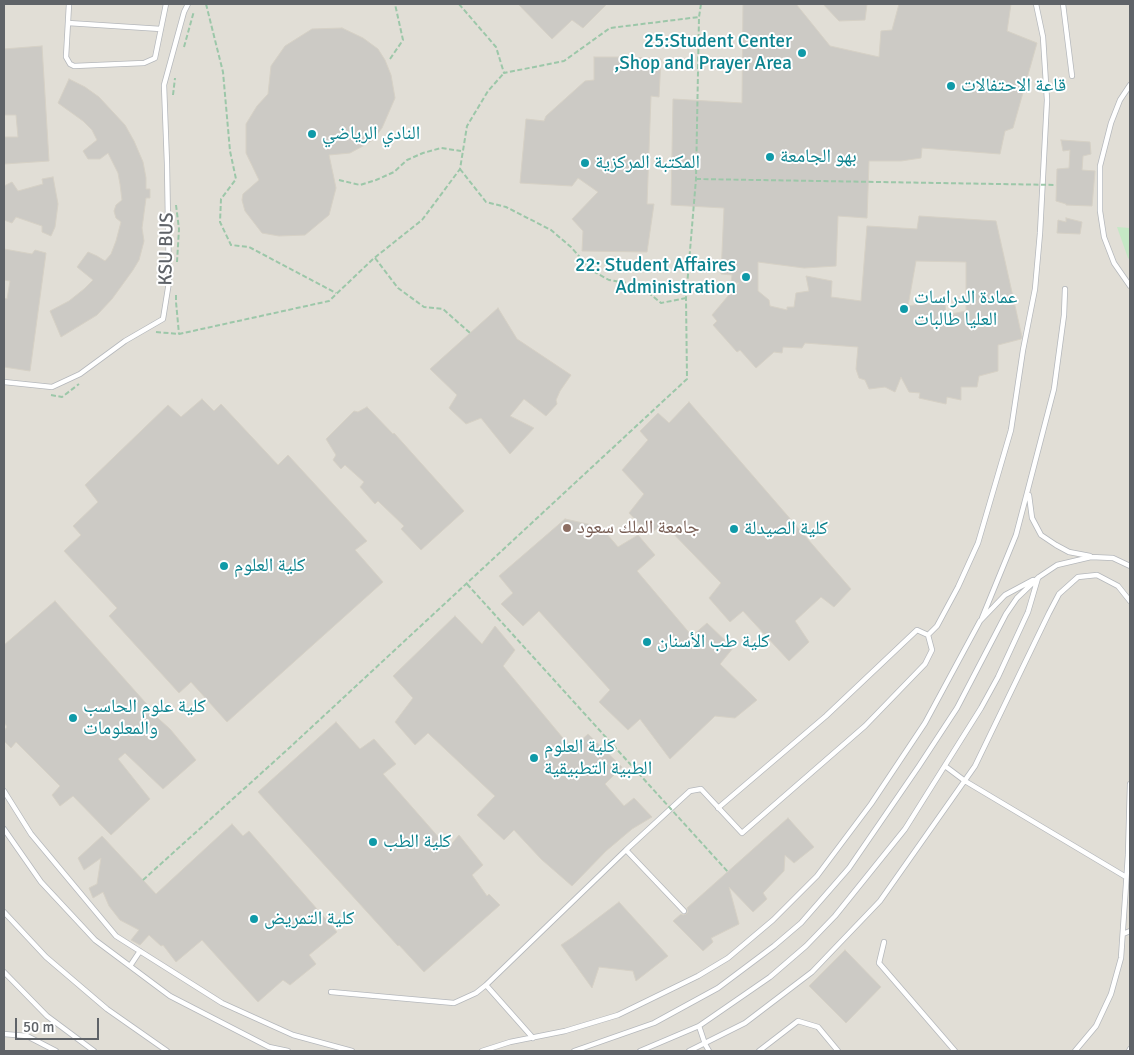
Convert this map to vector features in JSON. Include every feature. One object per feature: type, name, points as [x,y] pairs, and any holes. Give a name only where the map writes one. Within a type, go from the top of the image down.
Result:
[{"type":"lane","points":[[69,4],[66,57],[70,64],[74,66],[144,63],[155,58],[166,4]]},
{"type":"lane","name":"KSU BUS","points":[[4,382],[52,387],[80,374],[125,341],[162,319],[169,282],[164,85],[184,12],[188,4]]},
{"type":"lane","points":[[928,634],[937,626],[942,618],[978,543],[1011,430],[1035,288],[1040,233],[1047,100],[1044,37],[1036,4]]},
{"type":"lane","points":[[1063,4],[1072,76]]},
{"type":"lane","points":[[68,23],[161,29]]},
{"type":"lane","points":[[1130,85],[1120,100],[1111,123],[1100,166],[1100,211],[1104,237],[1114,263],[1130,286]]},
{"type":"lane","points":[[482,1051],[510,1042],[565,1030],[618,1015],[689,980],[728,958],[773,920],[818,876],[871,804],[925,722],[980,621],[1016,535],[1054,389],[1064,315],[1065,289]]},
{"type":"lane","points":[[1028,490],[1032,518],[1041,535],[1069,552],[1091,557],[1113,558],[1130,566]]},
{"type":"lane","points":[[980,621],[1005,595],[1057,565],[1091,557]]},
{"type":"lane","points":[[690,1051],[745,1023],[812,972],[880,901],[975,766],[1059,594],[1078,577],[1097,575],[1118,586],[1130,601]]},
{"type":"lane","points":[[640,1051],[699,1026],[770,977],[806,946],[835,916],[906,829],[945,766],[998,677],[1028,612],[1039,577]]},
{"type":"lane","points":[[574,1051],[654,1023],[718,988],[801,923],[850,868],[957,708],[1006,614],[1017,598],[1039,577]]},
{"type":"lane","points":[[718,808],[826,716],[917,630],[928,634]]},
{"type":"lane","points":[[331,992],[454,1003],[476,993],[690,791],[701,789],[742,833],[865,726],[907,683],[924,664],[932,650],[928,634]]},
{"type":"lane","points":[[945,766],[965,781],[1126,877]]},
{"type":"lane","points":[[1075,1051],[1096,1026],[1111,994],[1121,958],[1130,784]]},
{"type":"lane","points":[[4,792],[31,834],[116,936],[222,1003],[293,1035],[352,1051]]},
{"type":"lane","points":[[4,829],[41,882],[96,940],[170,996],[269,1046],[288,1051]]},
{"type":"lane","points":[[626,850],[684,911]]},
{"type":"lane","points":[[4,912],[46,957],[100,1003],[166,1051]]},
{"type":"lane","points":[[1123,934],[1130,932]]},
{"type":"lane","points":[[884,942],[879,963],[955,1051]]},
{"type":"lane","points":[[130,966],[140,951]]},
{"type":"lane","points":[[4,972],[47,1016],[94,1051]]},
{"type":"lane","points":[[486,985],[533,1038]]},
{"type":"lane","points":[[759,1051],[798,1021],[818,1027],[838,1051]]},
{"type":"lane","points":[[699,1026],[709,1051]]},
{"type":"lane","points":[[4,1034],[27,1036],[56,1051]]},
{"type":"path","points":[[206,4],[223,72],[230,151],[236,179],[221,198],[220,222],[232,244],[249,247],[337,294]]},
{"type":"path","points":[[390,59],[403,40],[396,4]]},
{"type":"path","points":[[460,4],[496,47],[504,73]]},
{"type":"path","points":[[143,880],[287,750],[687,379],[686,298],[696,179],[699,17],[701,4]]},
{"type":"path","points":[[182,51],[195,9]]},
{"type":"path","points":[[176,293],[179,334],[329,301],[375,258],[422,220],[460,169],[467,126],[488,91],[504,73],[564,61],[610,28],[699,17]]},
{"type":"path","points":[[173,95],[175,76]]},
{"type":"path","points":[[339,180],[360,185],[394,172],[406,160],[423,153],[442,148],[462,152]]},
{"type":"path","points":[[460,169],[486,202],[506,207],[551,230],[571,247],[591,270],[609,280],[639,285],[661,303],[686,298]]},
{"type":"path","points":[[696,179],[1056,185]]},
{"type":"path","points":[[176,202],[179,229],[177,265]]},
{"type":"path","points":[[375,258],[398,288],[424,307],[443,309],[470,333]]},
{"type":"path","points":[[467,584],[728,872]]},
{"type":"shaded area","name":"جامعة الملك سعود","points":[[4,4],[1130,4],[1130,1051],[4,1051]]},
{"type":"green space","points":[[1117,227],[1130,228],[1130,260],[1128,258]]},
{"type":"building","points":[[518,4],[607,4],[583,28],[572,20],[552,39]]},
{"type":"building","points":[[743,4],[796,4],[830,46],[879,57],[881,31],[892,30],[899,4],[1011,4],[1007,31],[1037,43],[1013,128],[1005,131],[1000,154],[922,148],[921,158],[901,161],[869,161],[867,218],[838,216],[836,266],[804,268],[758,262],[758,291],[769,300],[770,306],[787,310],[787,307],[794,307],[796,293],[809,291],[806,276],[832,281],[831,297],[861,301],[867,226],[917,229],[919,216],[996,221],[1022,337],[1021,339],[998,345],[998,371],[979,376],[977,387],[961,387],[961,400],[947,397],[946,404],[919,398],[920,393],[909,392],[901,377],[895,392],[885,387],[869,389],[865,380],[859,378],[856,369],[858,347],[805,343],[802,348],[783,347],[782,353],[774,352],[756,368],[740,350],[737,352],[713,325],[717,321],[712,315],[739,283],[731,283],[732,275],[721,274],[724,208],[671,205],[673,99],[742,103]],"holes":[[[916,261],[966,262],[966,311],[946,315],[945,304],[926,303],[908,306]]]},
{"type":"building","points":[[823,4],[867,4],[865,20],[839,21]]},
{"type":"building","name":"النادي الرياضي","points":[[342,28],[363,38],[378,49],[391,75],[395,98],[382,128],[373,140],[350,153],[329,155],[336,188],[329,215],[305,235],[279,236],[262,233],[245,211],[242,200],[243,194],[259,180],[246,153],[246,124],[257,106],[268,94],[271,66],[285,46],[312,29]]},
{"type":"building","points":[[42,46],[49,161],[4,164],[4,137],[18,137],[16,115],[4,115],[4,49]]},
{"type":"building","name":"المكتبة المركزية","points":[[594,57],[661,59],[659,97],[651,96],[647,204],[654,204],[647,252],[582,251],[583,231],[572,219],[598,192],[578,178],[572,186],[520,183],[526,119],[544,121],[546,116],[585,81],[594,80]]},
{"type":"building","points":[[69,79],[99,97],[125,125],[143,162],[146,189],[150,189],[150,198],[146,198],[142,228],[144,241],[139,260],[133,270],[112,299],[97,315],[61,337],[50,311],[69,301],[93,280],[77,267],[88,252],[105,261],[111,254],[121,222],[116,218],[114,211],[116,205],[122,200],[118,173],[108,153],[100,159],[88,159],[83,151],[97,140],[92,130],[58,103]]},
{"type":"building","points":[[1061,140],[1090,142],[1091,154],[1083,156],[1082,170],[1095,171],[1092,206],[1066,205],[1056,201],[1057,169],[1069,168],[1070,150],[1063,151]]},
{"type":"building","points":[[53,177],[58,204],[55,227],[51,236],[42,232],[42,226],[16,217],[12,223],[4,220],[4,186],[12,182],[18,191],[43,184],[42,179]]},
{"type":"building","points":[[1066,218],[1082,222],[1080,234],[1057,233],[1058,220],[1066,222]]},
{"type":"building","points":[[4,249],[32,254],[35,250],[46,253],[30,371],[4,367],[4,298],[7,299],[10,281],[4,280]]},
{"type":"building","points":[[498,308],[517,339],[571,375],[560,391],[556,400],[557,404],[546,416],[524,399],[510,416],[534,428],[510,454],[481,418],[466,424],[449,408],[457,395],[430,369]]},
{"type":"building","name":"كلية العلوم","points":[[202,399],[214,411],[221,404],[278,465],[288,455],[367,541],[355,550],[383,582],[227,722],[191,682],[179,693],[109,616],[117,608],[64,551],[81,535],[73,526],[98,502],[85,485],[168,405],[181,417]]},
{"type":"building","name":"كلية الصيدلة","points":[[689,402],[851,589],[834,607],[821,597],[795,621],[809,642],[789,661],[743,611],[730,622],[709,598],[721,583],[664,524],[649,534],[629,513],[644,494],[622,470],[648,440],[640,431],[658,413],[669,423]]},
{"type":"building","points":[[367,407],[394,433],[464,511],[421,550],[401,529],[404,526],[378,501],[375,504],[360,487],[364,482],[345,465],[341,469],[333,460],[336,455],[326,439],[354,411],[358,412]]},
{"type":"building","name":"كلية طب الأسنان","points":[[565,519],[601,527],[618,547],[638,535],[655,555],[637,571],[692,636],[707,623],[733,648],[720,664],[757,700],[735,718],[715,716],[670,759],[640,719],[628,730],[599,702],[610,690],[539,611],[523,626],[501,604],[513,593],[499,576]]},
{"type":"building","name":"كلية علوم الحاسب والمعلومات","points":[[55,601],[152,710],[150,711],[170,729],[196,760],[163,789],[125,753],[118,759],[150,799],[111,835],[73,796],[60,806],[52,795],[60,786],[16,742],[11,748],[4,741],[4,731],[7,727],[4,722],[4,645]]},
{"type":"building","name":"كلية العلوم الطبية التطبيقية","points":[[455,616],[482,644],[495,626],[515,650],[503,666],[572,749],[588,734],[622,767],[605,784],[624,806],[634,798],[652,817],[632,829],[606,851],[572,886],[541,859],[514,830],[504,840],[477,815],[495,796],[428,733],[415,745],[395,722],[413,698],[393,676]]},
{"type":"building","name":"كلية الطب","points":[[336,722],[360,749],[374,739],[396,764],[383,774],[448,848],[459,835],[483,865],[472,875],[487,896],[489,894],[500,905],[424,972],[258,792]]},
{"type":"building","points":[[788,818],[814,847],[794,863],[785,855],[784,871],[763,893],[767,899],[753,912],[729,887],[739,924],[711,938],[713,942],[703,951],[673,921],[681,914],[686,914],[688,912],[687,908]]},
{"type":"building","name":"كلية التمريض","points":[[232,824],[243,836],[249,831],[337,932],[309,955],[316,964],[290,985],[283,980],[258,1002],[202,940],[176,962],[163,945],[161,946],[149,935],[140,945],[131,940],[139,930],[120,920],[109,906],[103,892],[93,898],[89,888],[97,884],[101,858],[84,870],[78,858],[102,836],[156,894]]},
{"type":"building","points":[[619,902],[668,956],[636,981],[633,971],[599,967],[592,988],[561,945]]},
{"type":"building","points":[[845,950],[881,987],[846,1023],[809,986]]},
{"type":"place","name":"25:Student Center ,Shop and Prayer Area","points":[[802,53]]},
{"type":"place","name":"قاعة الاحتفالات","points":[[951,86]]},
{"type":"place","name":"النادي الرياضي","points":[[312,134]]},
{"type":"place","name":"بهو الجامعة","points":[[770,157]]},
{"type":"place","name":"المكتبة المركزية","points":[[585,163]]},
{"type":"place","name":"22: Student Affaires Administration","points":[[746,277]]},
{"type":"place","name":"عمادة الدراسات العليا طالبات","points":[[904,309]]},
{"type":"place","name":"جامعة الملك سعود","points":[[567,528]]},
{"type":"place","name":"كلية الصيدلة","points":[[734,529]]},
{"type":"place","name":"كلية العلوم","points":[[224,566]]},
{"type":"place","name":"كلية طب الأسنان","points":[[647,642]]},
{"type":"place","name":"كلية علوم الحاسب والمعلومات","points":[[73,718]]},
{"type":"place","name":"كلية العلوم الطبية التطبيقية","points":[[534,758]]},
{"type":"place","name":"كلية الطب","points":[[373,842]]},
{"type":"place","name":"كلية التمريض","points":[[254,919]]}]
